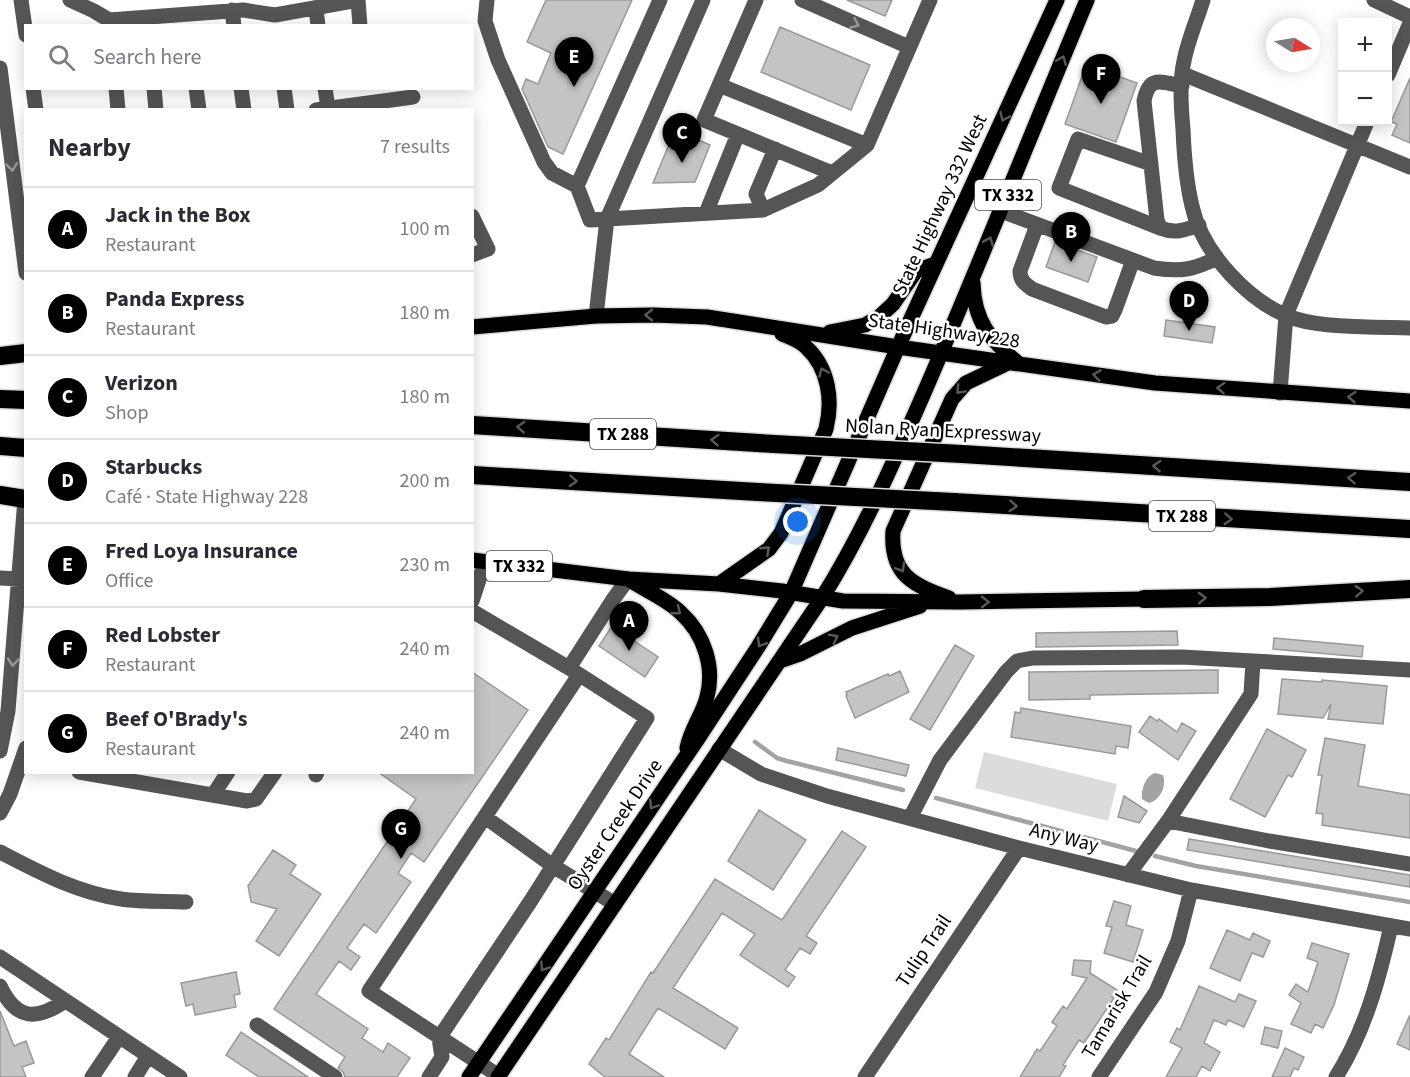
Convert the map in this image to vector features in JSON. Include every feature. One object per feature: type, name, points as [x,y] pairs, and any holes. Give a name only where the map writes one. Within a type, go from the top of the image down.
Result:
[{"type":"highway","points":[[0,356],[24,352]]},
{"type":"highway","points":[[0,399],[24,400]]},
{"type":"highway","name":"Nolan Ryan Expressway","points":[[474,425],[1410,482]]},
{"type":"highway","points":[[0,446],[24,448]]},
{"type":"highway","name":"TX 288","points":[[474,475],[1410,529]]},
{"type":"highway","points":[[0,496],[24,499]]},
{"type":"highway","points":[[1143,599],[1270,597],[1410,589]]},
{"type":"main road","name":"State Highway 332 West","points":[[791,592],[935,264],[1058,0]]},
{"type":"main road","name":"TX 332","points":[[478,561],[628,579],[791,592],[822,598],[853,548],[892,468],[973,280],[1087,0]]},
{"type":"main road","points":[[821,334],[865,325],[879,317],[893,304],[916,271],[935,264]]},
{"type":"main road","points":[[962,602],[920,588],[910,580],[897,564],[893,531],[952,399],[966,383],[1014,363],[987,334],[977,310],[973,280]]},
{"type":"main road","name":"State Highway 228","points":[[474,327],[596,316],[707,317],[898,347],[1155,383],[1410,401]]},
{"type":"main road","points":[[719,585],[769,549],[781,533],[826,429],[830,414],[827,382],[817,359],[799,341],[764,326]]},
{"type":"main road","points":[[0,350],[24,352]]},
{"type":"main road","points":[[628,579],[681,612],[705,647],[710,667],[709,688],[691,732],[684,759]]},
{"type":"main road","name":"Oyster Creek Drive","points":[[470,1077],[759,647],[791,592]]},
{"type":"main road","points":[[498,1077],[822,598],[843,601],[934,602],[1143,599]]},
{"type":"main road","points":[[780,661],[800,654],[852,628],[934,602]]},
{"type":"street","points":[[21,0],[25,24]]},
{"type":"street","points":[[70,0],[94,5],[109,23],[233,18],[243,10],[275,20],[316,8],[358,0]]},
{"type":"street","points":[[358,0],[360,24]]},
{"type":"street","points":[[358,0],[371,24]]},
{"type":"street","points":[[487,0],[485,21],[491,40],[544,162],[552,173],[577,186],[590,220],[763,210],[818,185],[867,145],[930,0]]},
{"type":"street","points":[[577,186],[660,0]]},
{"type":"street","points":[[596,316],[607,219],[704,0]]},
{"type":"street","points":[[756,0],[704,120],[832,173]]},
{"type":"street","points":[[802,0],[909,48]]},
{"type":"street","points":[[1203,0],[1183,62],[1181,108],[1184,156],[1192,208],[1211,251],[1236,281],[1264,305],[1297,320],[1326,324],[1410,328]]},
{"type":"street","points":[[1374,0],[1410,17]]},
{"type":"street","points":[[316,8],[318,24]]},
{"type":"street","points":[[1389,72],[1410,23]]},
{"type":"street","points":[[0,68],[24,257]]},
{"type":"street","points":[[1160,228],[1157,220],[1144,101],[1146,88],[1151,83],[1182,80],[1358,144],[1410,167]]},
{"type":"street","points":[[719,85],[867,145]]},
{"type":"street","points":[[33,90],[36,108]]},
{"type":"street","points":[[116,90],[118,108]]},
{"type":"street","points":[[154,90],[156,108]]},
{"type":"street","points":[[196,90],[199,108]]},
{"type":"street","points":[[241,90],[244,108]]},
{"type":"street","points":[[284,90],[287,108]]},
{"type":"street","points":[[322,108],[325,90]]},
{"type":"street","points":[[325,108],[367,96],[414,98]]},
{"type":"street","points":[[1280,393],[1286,315],[1365,126]]},
{"type":"street","points":[[706,213],[738,134]]},
{"type":"street","points":[[1151,164],[1078,139],[1059,188],[1169,231],[1180,232],[1199,225]]},
{"type":"street","points":[[763,210],[756,194],[775,149]]},
{"type":"street","points":[[1001,211],[1154,268],[1178,271],[1197,268],[1217,258]]},
{"type":"street","points":[[474,220],[488,249],[474,254]]},
{"type":"street","points":[[1037,225],[1020,271],[1020,278],[1032,289],[1106,317],[1112,316],[1115,310],[1133,260]]},
{"type":"street","points":[[24,515],[20,579],[22,605],[8,633],[2,745],[24,748]]},
{"type":"street","points":[[474,588],[478,561]]},
{"type":"street","points":[[0,578],[20,579]]},
{"type":"street","points":[[498,1077],[369,991],[485,817],[574,672],[612,601],[628,579]]},
{"type":"street","points":[[429,1077],[442,1057],[439,1038],[553,866],[647,718],[474,612]]},
{"type":"street","points":[[910,819],[940,760],[1006,672],[1017,661],[1034,658],[1182,657],[1410,670]]},
{"type":"street","points":[[1128,875],[1168,821],[1251,694],[1253,661]]},
{"type":"street","name":"Any Way","points":[[719,749],[760,774],[827,796],[1019,848],[1191,890],[1410,929]]},
{"type":"street","points":[[0,813],[10,794],[24,754]]},
{"type":"street","points":[[91,774],[247,801],[256,799],[274,774]]},
{"type":"street","points":[[213,795],[227,774]]},
{"type":"street","points":[[485,817],[553,866],[615,904]]},
{"type":"street","points":[[1168,821],[1269,841],[1410,864]]},
{"type":"street","name":"Tulip Trail","points":[[865,1077],[1019,848]]},
{"type":"street","points":[[0,852],[48,877],[96,894],[121,899],[186,902]]},
{"type":"street","name":"Tamarisk Trail","points":[[1099,1077],[1156,992],[1178,941],[1191,890]]},
{"type":"street","points":[[1336,1077],[1347,1060],[1370,1007],[1391,926]]},
{"type":"street","points":[[0,957],[180,1077]]},
{"type":"street","points":[[0,986],[7,1001],[18,1011],[30,1015],[40,1015],[65,1001]]},
{"type":"street","points":[[257,1025],[335,1077]]},
{"type":"street","points":[[92,1077],[119,1037]]},
{"type":"street","points":[[135,1077],[148,1056]]},
{"type":"shaded area","points":[[984,752],[1117,784],[1108,821],[975,788]]},
{"type":"shaded area","points":[[1155,773],[1163,775],[1163,788],[1159,796],[1149,803],[1142,799],[1142,792],[1146,780]]},
{"type":"building","points":[[546,0],[632,0],[563,154],[548,147],[522,89],[526,79],[538,84],[551,53],[527,42]]},
{"type":"building","points":[[847,0],[892,0],[885,16]]},
{"type":"building","points":[[780,27],[870,65],[851,110],[761,72]]},
{"type":"building","points":[[1086,65],[1137,83],[1116,142],[1065,124]]},
{"type":"building","points":[[1410,78],[1410,143],[1392,135],[1397,124],[1392,122]]},
{"type":"building","points":[[675,130],[710,145],[695,182],[653,183]]},
{"type":"building","points":[[1055,242],[1097,257],[1088,282],[1046,267]]},
{"type":"building","points":[[1166,320],[1215,327],[1212,343],[1164,336]]},
{"type":"building","points":[[612,626],[658,657],[645,677],[599,646]]},
{"type":"building","points":[[1177,631],[1178,645],[1036,647],[1036,633]]},
{"type":"building","points":[[1274,638],[1363,646],[1362,657],[1273,649]]},
{"type":"building","points":[[955,645],[974,656],[930,730],[910,719]]},
{"type":"building","points":[[1218,670],[1218,693],[1090,695],[1090,699],[1029,700],[1029,672]]},
{"type":"building","points":[[900,671],[909,692],[855,718],[846,692]]},
{"type":"building","points":[[474,673],[528,710],[424,862],[411,853],[398,873],[411,882],[376,933],[364,924],[347,948],[360,957],[351,970],[339,961],[316,994],[368,1029],[362,1038],[383,1052],[388,1043],[410,1058],[397,1077],[345,1077],[338,1068],[345,1057],[274,1009],[416,799],[381,774],[474,774]]},
{"type":"building","points":[[1282,679],[1387,686],[1383,724],[1328,719],[1331,704],[1323,718],[1278,714]]},
{"type":"building","points":[[1021,708],[1131,726],[1128,748],[1116,746],[1115,754],[1011,737],[1015,712],[1020,713]]},
{"type":"building","points":[[1150,716],[1157,721],[1159,719],[1177,732],[1182,723],[1196,731],[1178,760],[1139,732]]},
{"type":"building","points":[[1267,729],[1306,750],[1292,777],[1288,775],[1265,817],[1230,799]]},
{"type":"building","points":[[1325,738],[1365,745],[1358,786],[1410,795],[1410,838],[1322,825],[1323,814],[1316,813],[1322,775],[1318,775]]},
{"type":"building","points":[[838,748],[909,765],[906,776],[836,760]]},
{"type":"building","points":[[1124,796],[1147,811],[1139,823],[1118,817]]},
{"type":"building","points":[[759,810],[806,840],[773,890],[728,861]]},
{"type":"building","points":[[842,831],[866,847],[806,936],[817,943],[810,954],[800,948],[785,970],[795,977],[788,987],[740,955],[755,934],[722,913],[673,988],[738,1028],[725,1049],[658,1008],[629,1054],[664,1077],[605,1077],[589,1064],[606,1038],[609,1040],[651,972],[653,973],[715,879],[782,920]]},
{"type":"building","points":[[1189,839],[1410,875],[1410,887],[1187,850]]},
{"type":"building","points":[[273,850],[296,865],[290,874],[321,894],[279,956],[256,941],[277,909],[251,902],[248,886]]},
{"type":"building","points":[[1114,901],[1131,906],[1126,925],[1143,930],[1133,962],[1104,953],[1112,927],[1106,926]]},
{"type":"building","points":[[1227,930],[1250,940],[1253,933],[1270,941],[1263,957],[1252,953],[1240,981],[1210,968]]},
{"type":"building","points":[[1312,943],[1349,954],[1334,1005],[1323,1028],[1315,1024],[1311,1033],[1291,1024],[1301,1003],[1289,995],[1296,984],[1308,992],[1318,962],[1307,958]]},
{"type":"building","points":[[1074,960],[1091,961],[1090,973],[1117,990],[1112,997],[1114,998],[1084,1043],[1079,1040],[1063,1065],[1066,1066],[1059,1077],[1020,1077],[1037,1049],[1040,1051],[1057,1026],[1052,1022],[1063,1006],[1067,1009],[1087,978],[1072,975]]},
{"type":"building","points":[[236,972],[240,994],[234,995],[236,1007],[195,1015],[193,1004],[186,1006],[181,983]]},
{"type":"building","points":[[1199,986],[1235,1002],[1239,994],[1256,1001],[1244,1027],[1228,1020],[1226,1025],[1214,1020],[1204,1043],[1220,1052],[1210,1071],[1202,1066],[1196,1077],[1166,1077],[1182,1048],[1170,1042],[1177,1028],[1180,1030]]},
{"type":"building","points":[[0,1011],[14,1046],[26,1041],[34,1063],[22,1067],[26,1077],[0,1077]]},
{"type":"building","points":[[1410,1015],[1410,1050],[1397,1044]]},
{"type":"building","points":[[1265,1027],[1282,1031],[1278,1048],[1261,1044]]},
{"type":"building","points":[[241,1032],[308,1077],[259,1077],[226,1055]]},
{"type":"building","points":[[1285,1048],[1304,1057],[1298,1070],[1294,1068],[1290,1077],[1272,1077]]},
{"type":"waterway","points":[[755,742],[777,758],[903,790]]},
{"type":"waterway","points":[[936,798],[1136,851]]},
{"type":"waterway","points":[[1155,856],[1196,866],[1410,902]]},
{"type":"place","name":"Fred Loya Insurance","points":[[574,87]]},
{"type":"place","name":"Red Lobster","points":[[1101,104]]},
{"type":"place","name":"Verizon","points":[[682,163]]},
{"type":"place","name":"Panda Express","points":[[1071,262]]},
{"type":"place","name":"Starbucks","points":[[1189,331]]},
{"type":"place","name":"Jack in the Box","points":[[629,651]]},
{"type":"place","name":"Beef O'Brady's","points":[[401,859]]}]
